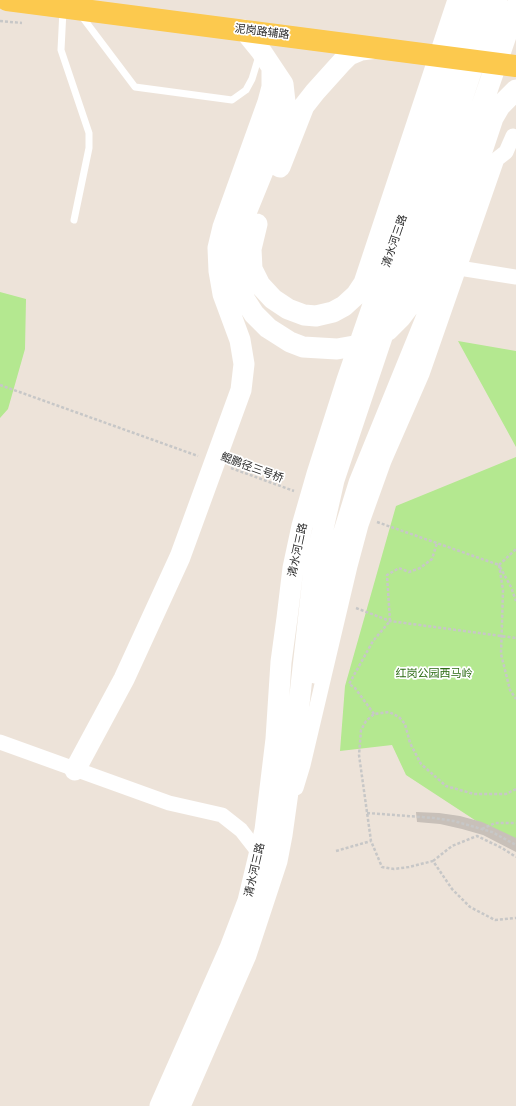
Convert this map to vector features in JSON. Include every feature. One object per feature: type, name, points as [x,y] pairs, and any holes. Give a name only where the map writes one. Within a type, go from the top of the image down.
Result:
[{"type":"main road","name":"泥岗路辅路","points":[[7,0],[244,30],[271,49],[377,48],[516,66]]},
{"type":"street","points":[[377,48],[361,50],[349,56],[304,106],[255,229],[250,249],[252,269],[260,285],[273,299],[288,309],[304,315],[316,316],[333,312],[344,306],[356,295],[364,283],[458,0]]},
{"type":"street","name":"清水河三路","points":[[160,1106],[230,948],[248,901],[268,857],[282,835],[294,749],[326,477],[347,380],[440,112],[477,0]]},
{"type":"street","name":"清水河三路","points":[[180,1106],[246,955],[268,857],[265,830],[276,739],[281,662],[294,568],[302,526],[326,477],[496,0]]},
{"type":"street","points":[[271,49],[283,84],[285,102],[284,114],[274,144],[241,225],[236,246],[235,265],[238,282],[245,300],[254,314],[268,328],[290,342],[304,347],[337,349],[354,346],[372,339],[388,330],[410,306],[417,293],[516,7]]},
{"type":"street","points":[[75,770],[124,679],[180,557],[241,390],[244,364],[240,340],[223,294],[219,271],[218,248],[223,227],[272,87],[271,49]]},
{"type":"street","points":[[294,749],[314,678],[330,588],[342,538],[359,483],[427,316],[493,118],[500,106],[516,90]]},
{"type":"street","points":[[282,835],[303,765],[361,525],[384,461],[422,374],[497,159],[506,152],[513,136]]},
{"type":"street","points":[[459,268],[516,277]]},
{"type":"street","points":[[0,742],[169,803],[222,815],[241,830],[268,857]]},
{"type":"lane","points":[[70,8],[135,87],[232,100],[246,90],[271,49]]},
{"type":"lane","points":[[70,8],[61,50],[89,133],[89,148],[74,220]]},
{"type":"path","points":[[0,385],[200,457]]},
{"type":"path","name":"鲲鹏径三号桥","points":[[230,468],[296,492]]},
{"type":"path","points":[[370,519],[499,565],[511,587],[516,601]]},
{"type":"path","points":[[374,714],[355,688],[350,684],[373,641],[390,621],[387,575],[399,568],[409,572],[420,568],[432,559],[437,543]]},
{"type":"path","points":[[499,565],[516,549]]},
{"type":"path","points":[[499,565],[503,590],[501,654],[510,690],[516,699]]},
{"type":"path","points":[[356,608],[390,621],[516,638]]},
{"type":"path","points":[[516,790],[506,794],[474,794],[446,786],[421,764],[410,743],[406,724],[399,717],[389,712],[374,714],[366,721],[361,730],[359,755],[371,842],[382,867],[394,869],[433,861],[452,846],[477,836],[502,848],[516,857]]},
{"type":"path","points":[[367,813],[454,821],[482,829],[516,844]]},
{"type":"path","points":[[482,829],[495,823],[516,823]]},
{"type":"path","points":[[336,851],[371,842]]},
{"type":"path","points":[[433,861],[452,889],[470,907],[495,920],[516,918]]},
{"type":"green space","points":[[0,292],[26,299],[25,349],[8,409],[0,418]]},
{"type":"green space","points":[[458,341],[516,351],[516,447]]},
{"type":"green space","name":"红岗公园西马岭","points":[[516,457],[516,847],[406,775],[392,745],[340,751],[345,686],[396,506]]},
{"type":"building","points":[[416,812],[460,816],[482,822],[516,838],[516,852],[483,835],[440,824],[417,822]]}]
